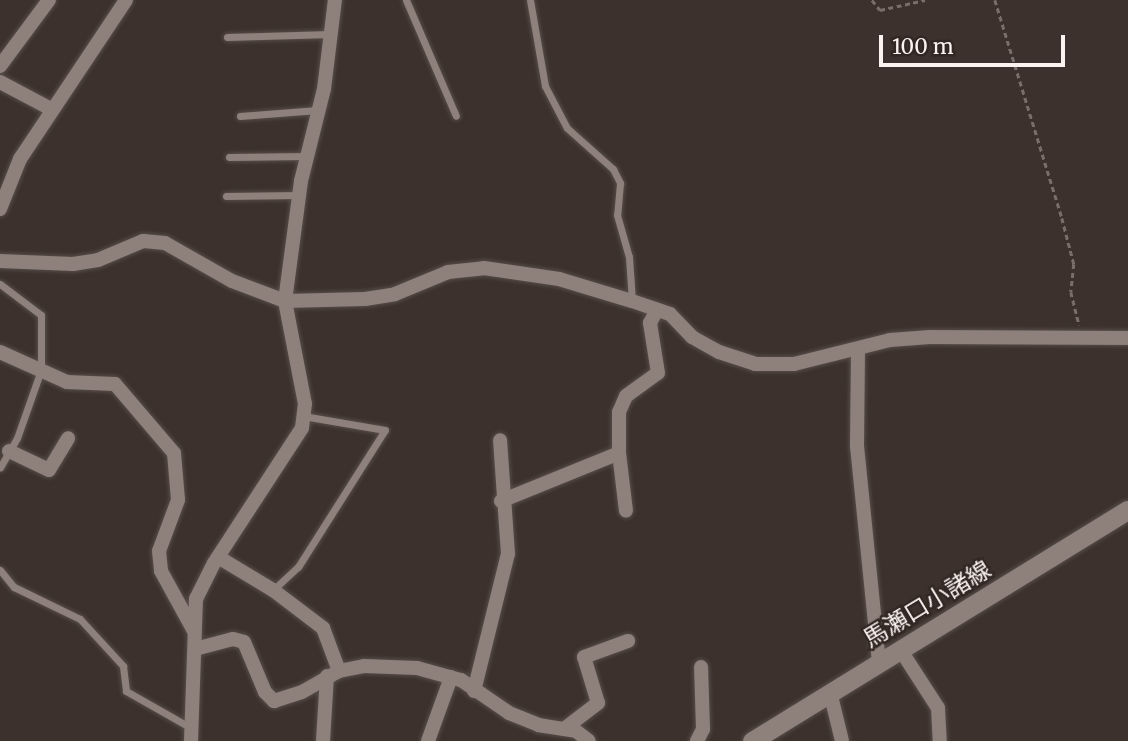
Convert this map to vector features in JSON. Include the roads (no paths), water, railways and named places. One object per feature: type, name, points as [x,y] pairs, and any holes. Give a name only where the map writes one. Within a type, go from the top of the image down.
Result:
[{"type":"main road","name":"馬瀬口小諸線","points":[[752,741],[1128,510]]},
{"type":"street","points":[[0,66],[49,0]]},
{"type":"street","points":[[0,209],[20,159],[126,0]]},
{"type":"street","points":[[197,737],[194,631],[196,598],[218,556],[283,463],[302,428],[303,415],[285,301],[299,195],[319,110],[335,0]]},
{"type":"street","points":[[0,82],[51,109]]},
{"type":"street","points":[[0,261],[73,264],[98,260],[144,242],[164,243],[232,281],[285,301],[365,299],[395,294],[448,272],[484,268],[559,279],[670,314],[692,337],[719,352],[755,364],[794,364],[930,337],[1082,335],[1128,338]]},
{"type":"street","points":[[626,511],[619,453],[619,412],[626,397],[658,373],[650,323],[657,310]]},
{"type":"street","points":[[858,350],[857,446],[879,662]]},
{"type":"street","points":[[0,352],[67,382],[115,384],[174,453],[178,500],[159,551],[161,571],[194,631]]},
{"type":"street","points":[[9,451],[49,470],[68,438]]},
{"type":"street","points":[[474,691],[509,554],[501,501],[500,440]]},
{"type":"street","points":[[501,501],[619,453]]},
{"type":"street","points":[[218,556],[273,590],[323,628],[333,673],[323,741]]},
{"type":"street","points":[[195,649],[233,639],[244,642],[265,692],[274,701],[302,692],[333,673],[377,666],[451,677],[538,726],[565,729],[589,741]]},
{"type":"street","points":[[565,729],[598,703],[584,656],[628,641]]},
{"type":"street","points":[[900,649],[937,708],[940,741]]},
{"type":"street","points":[[696,741],[703,729],[701,667]]},
{"type":"street","points":[[428,741],[451,677]]},
{"type":"street","points":[[830,692],[842,741]]},
{"type":"lane","points":[[407,0],[456,116]]},
{"type":"lane","points":[[530,0],[545,86],[567,128],[613,169],[620,183],[617,215],[629,257],[632,301]]},
{"type":"lane","points":[[227,37],[332,34]]},
{"type":"lane","points":[[240,116],[319,110]]},
{"type":"lane","points":[[229,157],[308,156]]},
{"type":"lane","points":[[226,196],[299,195]]},
{"type":"lane","points":[[0,284],[41,315],[41,370],[0,468]]},
{"type":"lane","points":[[273,590],[298,567],[385,430],[303,415]]},
{"type":"lane","points":[[0,570],[14,587],[64,609],[99,636],[123,666],[125,691],[197,737]]}]
